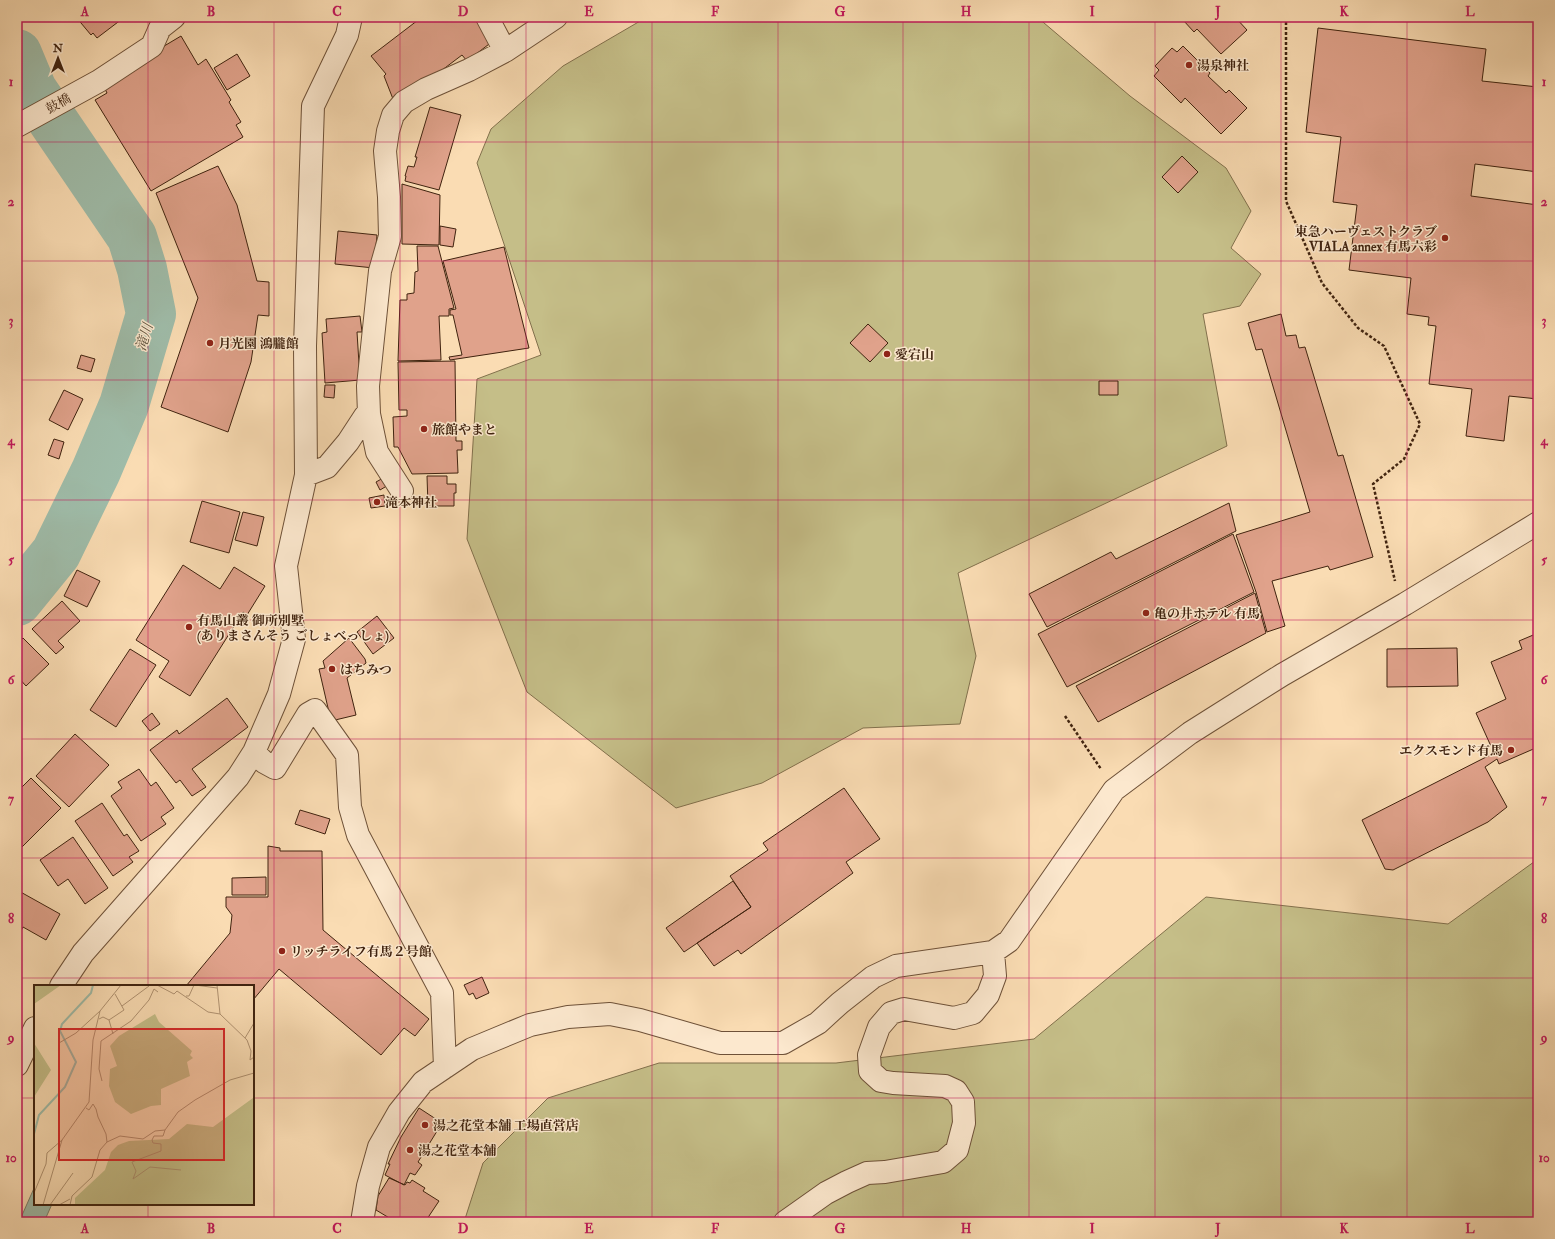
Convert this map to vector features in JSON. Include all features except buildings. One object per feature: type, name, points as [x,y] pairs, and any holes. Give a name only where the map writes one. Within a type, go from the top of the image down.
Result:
[{"type":"street","name":"鼓橋","points":[[17,126],[99,81],[152,46],[160,28],[174,17]]},
{"type":"street","points":[[62,985],[83,953],[238,777],[254,752],[279,694],[294,639],[286,566],[306,475],[305,346],[313,106],[348,35],[351,17]]},
{"type":"street","points":[[487,17],[505,51]]},
{"type":"street","points":[[402,491],[377,452],[369,414],[368,386],[380,271],[390,236],[389,197],[385,151],[388,131],[393,115],[404,102],[426,89],[469,70],[505,51],[556,17]]},
{"type":"street","points":[[306,475],[327,467],[348,442],[365,416],[369,414]]},
{"type":"street","points":[[362,1222],[368,1186],[379,1147],[399,1112],[423,1082],[472,1049],[530,1025],[568,1017],[610,1014],[640,1020],[720,1043],[783,1043],[818,1023],[873,977],[896,966],[993,952],[1009,941],[1114,790],[1190,733],[1282,675],[1402,606],[1538,523]]},
{"type":"street","points":[[254,752],[264,762],[275,768],[308,714],[315,710],[348,755],[350,807],[358,835],[442,993],[445,1067]]},
{"type":"street","points":[[785,1222],[808,1205],[847,1182],[867,1174],[943,1162],[957,1150],[964,1123],[963,1102],[956,1091],[945,1086],[881,1081],[870,1071],[868,1055],[879,1027],[891,1013],[904,1009],[954,1018],[973,1013],[988,994],[995,976],[993,952]]},
{"type":"street","points":[[19,1057],[34,1030]]},
{"type":"path","points":[[1286,17],[1286,201],[1322,283],[1358,328],[1384,346],[1420,424],[1404,459],[1372,484],[1402,606]]},
{"type":"path","points":[[1065,716],[1114,790]]},
{"type":"shaded area","points":[[647,17],[1037,17],[1130,96],[1226,168],[1251,211],[1231,248],[1261,274],[1240,306],[1203,314],[1227,446],[958,573],[976,656],[960,724],[863,728],[762,783],[676,808],[527,692],[467,539],[477,379],[541,355],[477,163],[491,129],[563,66]]},
{"type":"shaded area","points":[[1538,859],[1538,1222],[464,1222],[483,1163],[548,1098],[659,1063],[836,1063],[1034,1039],[1206,897],[1448,924]]},
{"type":"shaded area","points":[[34,1188],[34,1205],[52,1205],[44,1222],[19,1222]]},
{"type":"waterway","name":"滝川","points":[[17,54],[32,90],[132,237],[142,269],[151,314],[124,405],[96,471],[56,553],[17,601]]},
{"type":"place","name":"湯泉神社","points":[[1189,65]]},
{"type":"place","name":"東急ハーヴェストクラブ VIALA annex 有馬六彩","points":[[1445,238]]},
{"type":"place","name":"月光園 鴻朧館","points":[[210,343]]},
{"type":"place","name":"愛宕山","points":[[887,354]]},
{"type":"place","name":"旅館やまと","points":[[424,429]]},
{"type":"place","name":"滝本神社","points":[[377,502]]},
{"type":"place","name":"亀の井ホテル 有馬","points":[[1146,613]]},
{"type":"place","name":"有馬山叢 御所別墅 (ありまさんそう ごしょべっしょ)","points":[[189,627]]},
{"type":"place","name":"はちみつ","points":[[332,669]]},
{"type":"place","name":"エクスモンド有馬","points":[[1511,750]]},
{"type":"place","name":"リッチライフ有馬２号館","points":[[282,951]]},
{"type":"place","name":"湯之花堂本舗 工場直営店","points":[[425,1125]]},
{"type":"place","name":"湯之花堂本舗","points":[[410,1150]]}]
